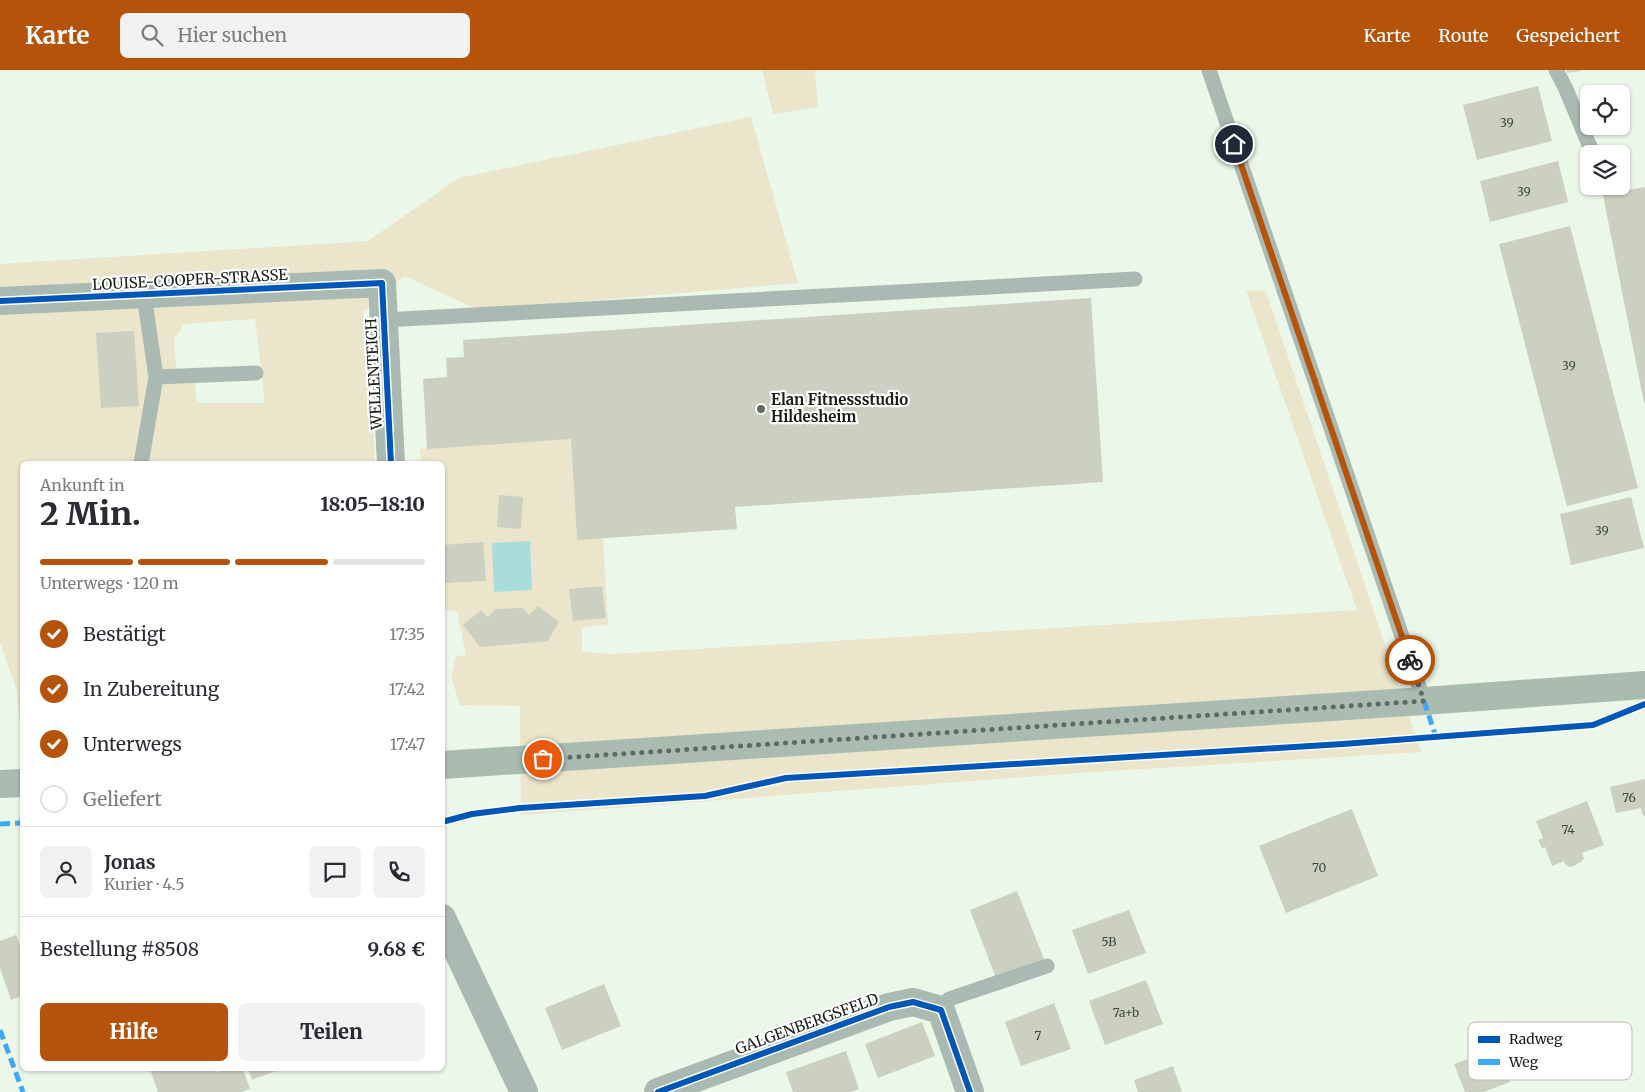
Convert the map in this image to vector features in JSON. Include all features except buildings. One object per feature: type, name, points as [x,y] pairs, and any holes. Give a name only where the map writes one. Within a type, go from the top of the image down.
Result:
[{"type":"main road","points":[[445,765],[1645,685]]},
{"type":"main road","points":[[0,784],[20,783]]},
{"type":"street","name":"WELLENTEICH","points":[[382,283],[391,461]]},
{"type":"street","name":"LOUISE-COOPER-STRASSE","points":[[0,301],[382,283]]},
{"type":"street","points":[[445,924],[524,1092]]},
{"type":"street","name":"GALGENBERGSFELD","points":[[658,1092],[889,1007],[913,1002],[941,1010]]},
{"type":"street","points":[[941,1010],[970,1092]]},
{"type":"lane","points":[[1209,70],[1424,701]]},
{"type":"lane","points":[[1556,70],[1590,145]]},
{"type":"lane","points":[[384,320],[1135,279]]},
{"type":"lane","points":[[142,461],[156,377],[144,295]]},
{"type":"lane","points":[[156,377],[256,373]]},
{"type":"lane","points":[[941,1010],[949,999],[1046,966]]},
{"type":"shaded area","points":[[762,70],[815,70],[818,107],[773,114]]},
{"type":"shaded area","points":[[751,117],[798,283],[479,310],[404,276],[363,312],[370,351],[375,461],[20,461],[20,725],[17,691],[0,643],[0,264],[368,241],[459,178]],"holes":[[[255,319],[265,403],[197,403],[194,376],[177,376],[174,339],[184,324]]]},
{"type":"shaded area","points":[[1246,290],[1266,291],[1421,752],[1078,773],[521,815],[520,706],[460,705],[451,677],[456,656],[466,655],[457,611],[445,609],[445,461],[421,461],[420,449],[571,439],[577,539],[603,538],[608,624],[582,627],[582,652],[613,654],[1357,610]]},
{"type":"water","points":[[530,541],[532,590],[494,592],[492,543]]},
{"type":"marked path","points":[[1424,701],[1436,737]]},
{"type":"marked path","points":[[0,824],[20,823]]},
{"type":"marked path","points":[[0,1030],[23,1092]]},
{"type":"cycle path","points":[[0,301],[382,283],[391,461]]},
{"type":"cycle path","points":[[445,821],[472,814],[520,808],[705,796],[786,778],[1343,744],[1593,725],[1645,704]]},
{"type":"cycle path","points":[[658,1092],[889,1007],[913,1002],[941,1010],[970,1092]]},
{"type":"way so far","points":[[543,759],[1424,701],[1410,660]]},
{"type":"place","name":"Elan Fitnessstudio Hildesheim","points":[[761,409]]},
{"type":"route","points":[[1234,144],[1410,660]]}]
